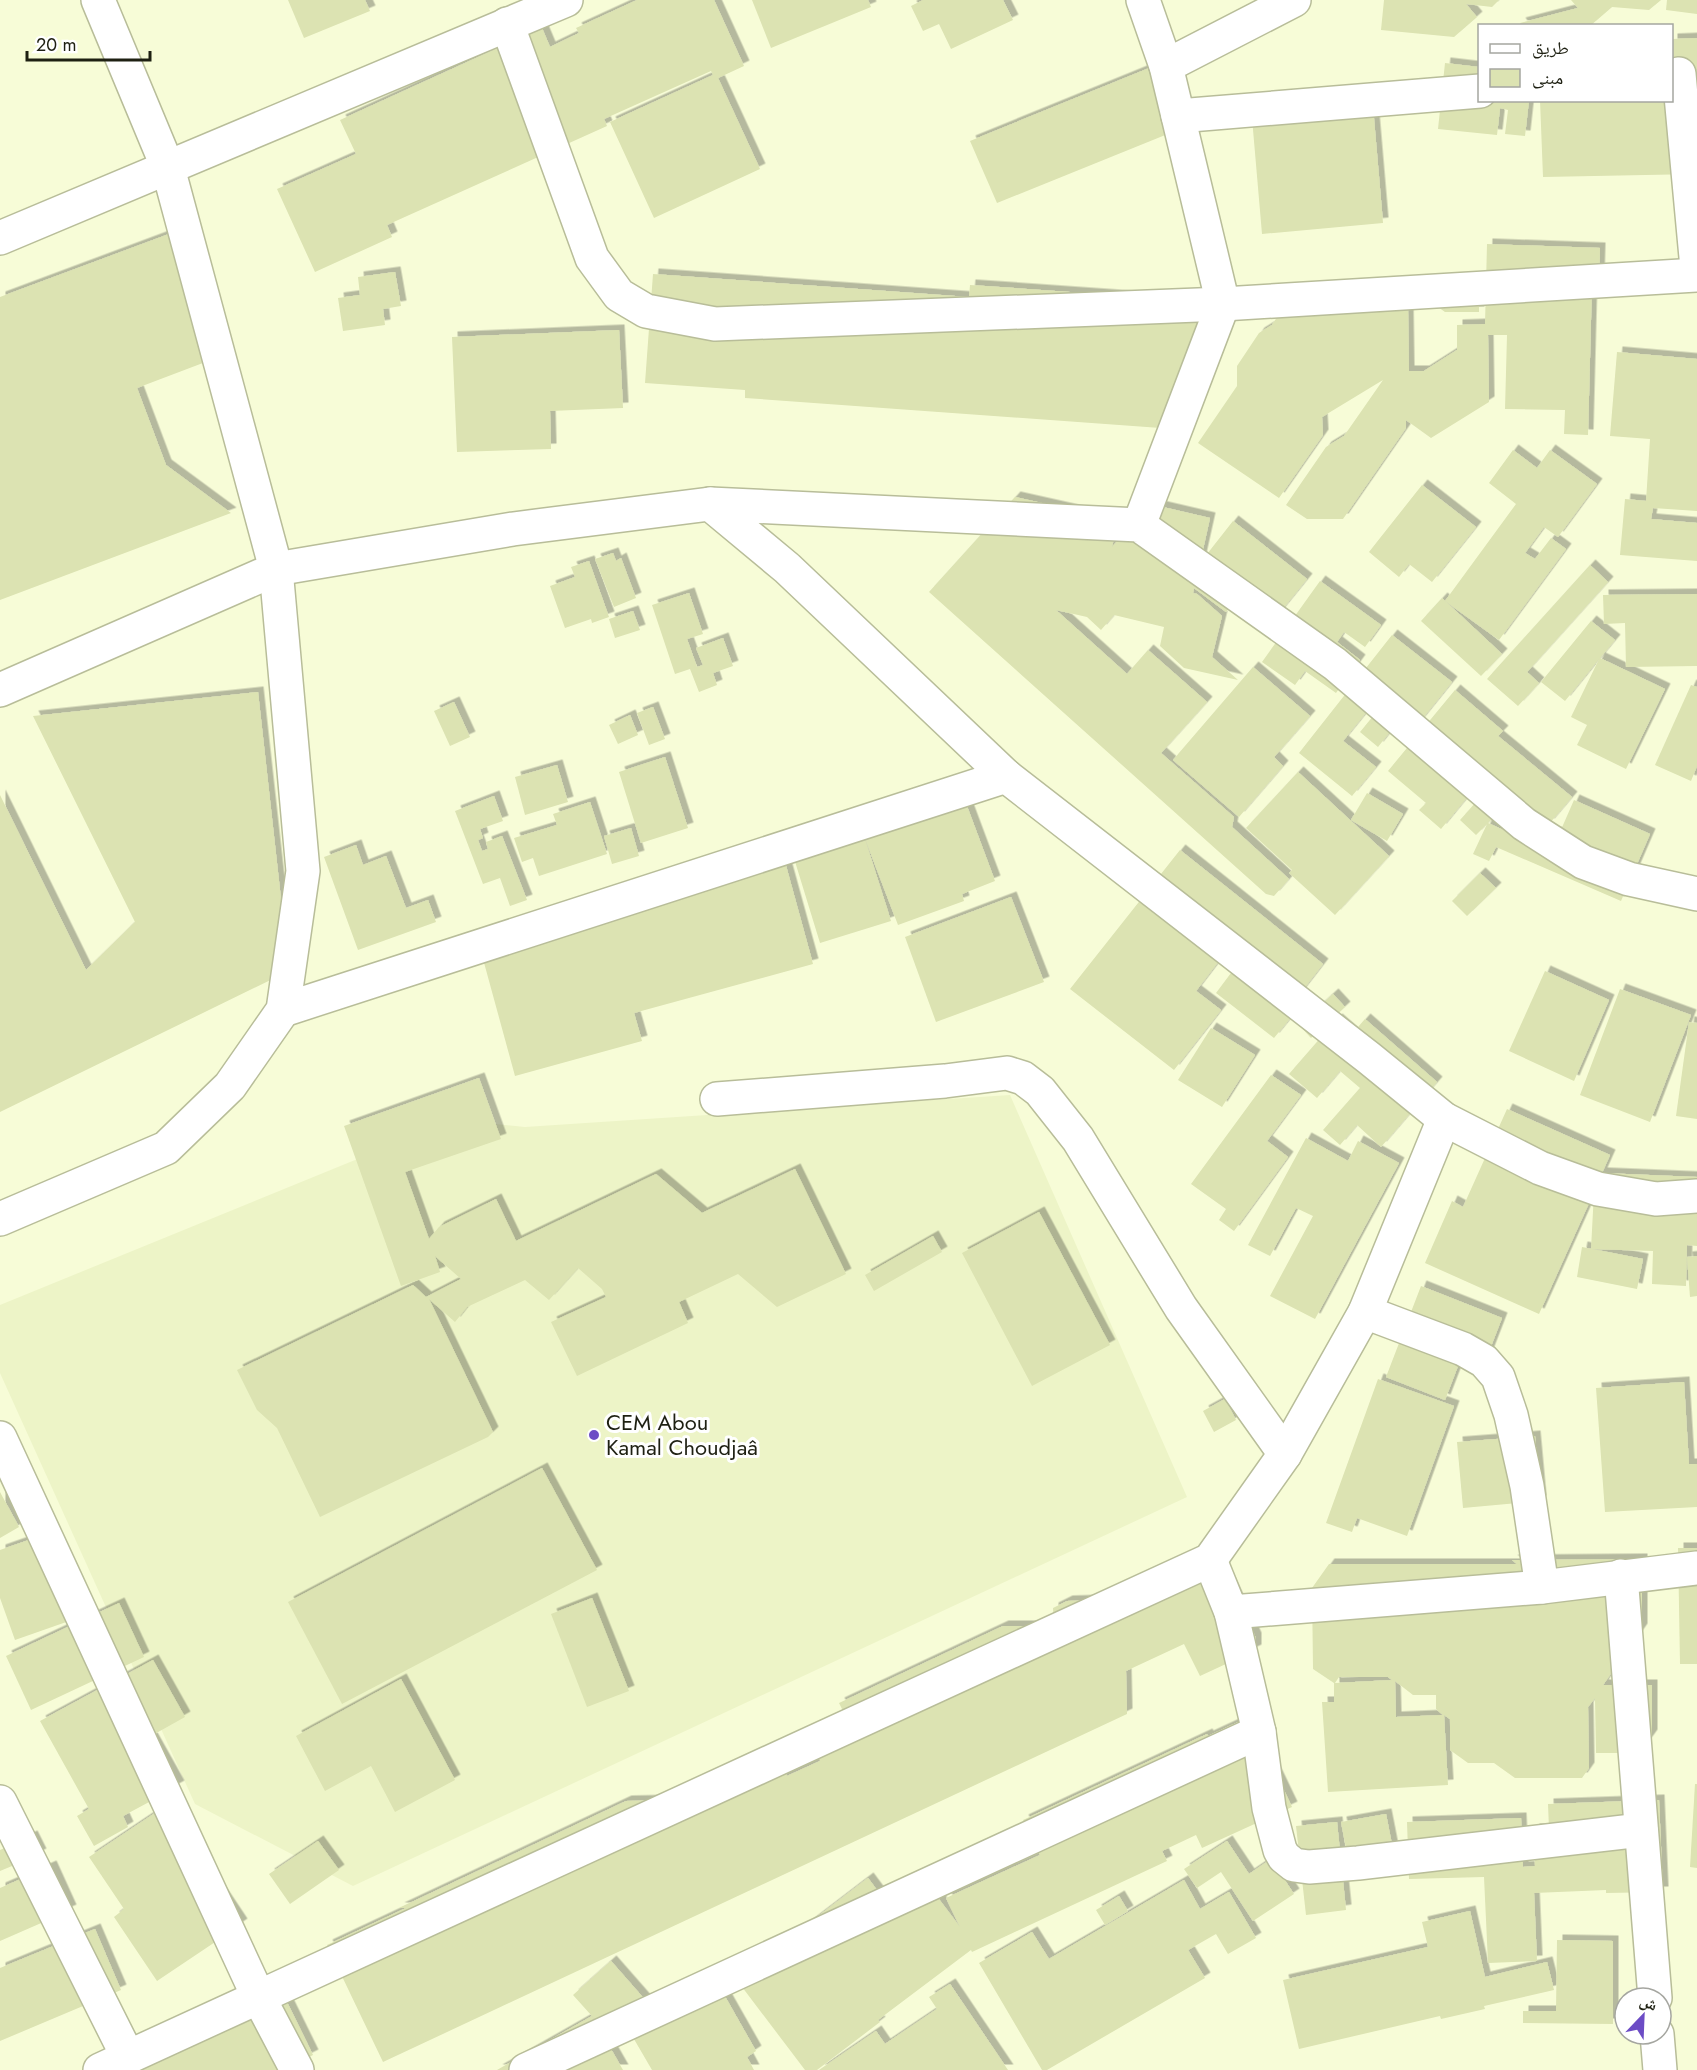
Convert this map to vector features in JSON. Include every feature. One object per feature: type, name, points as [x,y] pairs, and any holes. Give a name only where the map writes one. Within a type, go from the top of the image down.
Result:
[{"type":"street","points":[[0,1219],[166,1148],[230,1086],[283,1010],[303,871],[276,569],[168,168],[99,0]]},
{"type":"street","points":[[0,238],[566,0]]},
{"type":"street","points":[[1139,525],[1223,304],[1166,66],[1143,0]]},
{"type":"street","points":[[1166,66],[1294,0]]},
{"type":"street","points":[[507,24],[592,258],[619,295],[646,311],[715,324],[1223,304],[1697,275]]},
{"type":"street","points":[[1683,73],[1697,268]]},
{"type":"street","points":[[1178,116],[1478,91]]},
{"type":"street","points":[[710,504],[787,568],[1006,776],[1444,1119],[1540,1168],[1598,1190],[1656,1199],[1697,1196]]},
{"type":"street","points":[[0,690],[276,569],[513,529],[710,504],[1139,525],[1335,664],[1524,824],[1583,862],[1629,879],[1697,894]]},
{"type":"street","points":[[283,1010],[1006,776]]},
{"type":"street","points":[[717,1099],[945,1081],[1007,1073],[1023,1078],[1040,1091],[1078,1139],[1180,1308],[1285,1454]]},
{"type":"street","points":[[0,1802],[114,2064],[1210,1560],[1285,1454],[1365,1312],[1444,1119]]},
{"type":"street","points":[[1365,1312],[1462,1349],[1484,1361],[1498,1377],[1511,1415],[1527,1486],[1542,1587]]},
{"type":"street","points":[[0,1438],[258,1996],[297,2070]]},
{"type":"street","points":[[1210,1560],[1231,1612],[1259,1732],[1269,1808],[1280,1850],[1284,1857],[1294,1865],[1309,1867],[1358,1863],[1641,1830]]},
{"type":"street","points":[[1231,1612],[1542,1587],[1697,1568]]},
{"type":"street","points":[[1621,1576],[1654,1986]]},
{"type":"street","points":[[526,2070],[1259,1732]]},
{"type":"street","points":[[1659,2046],[1660,2070]]},
{"type":"shaded area","name":"CEM Abou Kamal Choudjaâ","points":[[1010,1095],[1187,1497],[353,1886],[195,1804],[0,1373],[0,1305],[453,1120],[525,1127]]},
{"type":"building","points":[[288,0],[365,0],[370,11],[304,38]]},
{"type":"building","points":[[637,0],[714,0],[744,66],[718,78],[760,169],[654,218],[610,122],[713,75],[711,71],[604,119],[607,126],[387,225],[392,237],[315,272],[277,189],[356,154],[340,120],[542,28],[550,47],[579,33],[576,28]]},
{"type":"building","points":[[752,0],[868,0],[871,7],[771,48]]},
{"type":"building","points":[[923,0],[1003,0],[1013,20],[951,49],[939,24],[923,31],[911,6]]},
{"type":"building","points":[[1384,0],[1499,0],[1492,7],[1466,4],[1477,17],[1454,37],[1381,30]]},
{"type":"building","points":[[1571,0],[1661,0],[1649,10],[1612,7],[1592,24],[1520,23],[1578,8]]},
{"type":"building","points":[[1667,0],[1697,0],[1697,14],[1666,10]]},
{"type":"building","points":[[1697,38],[1697,174],[1543,177],[1540,102],[1673,102],[1673,39]]},
{"type":"building","points":[[1164,62],[1190,125],[997,203],[970,141]]},
{"type":"building","points":[[1445,63],[1478,67],[1478,102],[1529,102],[1525,136],[1505,134],[1508,110],[1500,108],[1497,135],[1438,129]]},
{"type":"building","points":[[1373,107],[1383,223],[1262,234],[1252,118]]},
{"type":"building","points":[[177,231],[224,355],[137,388],[166,465],[231,513],[0,600],[0,297]]},
{"type":"building","points":[[1487,244],[1600,248],[1599,282],[1592,282],[1588,435],[1564,434],[1565,410],[1505,409],[1507,335],[1488,335],[1489,402],[1431,438],[1406,420],[1406,428],[1343,519],[1307,519],[1286,505],[1326,447],[1344,436],[1383,380],[1322,417],[1323,435],[1279,498],[1198,443],[1237,386],[1237,366],[1259,333],[1272,325],[1281,311],[1479,282],[1479,312],[1445,312],[1438,307],[1408,307],[1409,371],[1424,371],[1457,350],[1457,325],[1485,324]]},
{"type":"building","points":[[395,272],[401,306],[383,309],[385,325],[343,331],[338,298],[360,295],[358,277]]},
{"type":"building","points":[[653,274],[969,297],[970,285],[1198,301],[1188,430],[745,398],[745,390],[645,383]]},
{"type":"building","points":[[619,330],[623,408],[550,411],[551,449],[457,452],[452,337]]},
{"type":"building","points":[[1617,352],[1697,359],[1697,511],[1653,508],[1651,519],[1697,523],[1697,561],[1620,555],[1625,499],[1646,501],[1650,439],[1610,436]]},
{"type":"building","points":[[1513,450],[1537,468],[1550,450],[1597,484],[1558,537],[1544,527],[1525,553],[1535,559],[1551,538],[1566,549],[1499,640],[1445,601],[1516,504],[1489,483]]},
{"type":"building","points":[[1422,485],[1476,527],[1432,582],[1409,564],[1399,577],[1369,552]]},
{"type":"building","points":[[1015,497],[1118,520],[1112,547],[1150,504],[1210,518],[1200,563],[1233,521],[1307,579],[1272,622],[1239,595],[1226,612],[1194,588],[1193,593],[1222,616],[1212,657],[1238,680],[1184,668],[1160,646],[1164,627],[1114,615],[1101,630],[1087,617],[1056,610],[1127,674],[1148,650],[1207,702],[1161,753],[1234,817],[1232,827],[1289,879],[1274,896],[1266,894],[929,592]]},
{"type":"building","points":[[613,553],[616,561],[621,558],[636,598],[614,607],[595,559]]},
{"type":"building","points":[[589,561],[609,617],[592,623],[591,619],[565,628],[550,586],[575,577],[571,567]]},
{"type":"building","points":[[1590,565],[1608,582],[1527,672],[1539,683],[1518,706],[1487,679]]},
{"type":"building","points":[[1320,581],[1381,625],[1365,647],[1344,632],[1337,642],[1360,660],[1336,693],[1305,671],[1295,685],[1262,662]]},
{"type":"building","points":[[689,593],[703,634],[687,639],[697,667],[703,665],[696,648],[723,638],[733,666],[713,673],[717,685],[699,692],[690,669],[675,674],[652,605]]},
{"type":"building","points":[[1697,594],[1697,666],[1626,667],[1625,623],[1604,624],[1603,595]]},
{"type":"building","points":[[1442,598],[1502,654],[1481,676],[1421,621]]},
{"type":"building","points":[[633,611],[640,630],[615,638],[609,619]]},
{"type":"building","points":[[1591,621],[1615,640],[1600,658],[1665,689],[1626,769],[1577,745],[1587,725],[1571,717],[1599,659],[1565,701],[1541,682]]},
{"type":"building","points":[[1392,635],[1452,682],[1414,729],[1401,718],[1378,747],[1360,732],[1379,709],[1373,704],[1343,741],[1376,767],[1352,796],[1299,753]]},
{"type":"building","points":[[1253,667],[1310,716],[1274,757],[1283,766],[1239,817],[1173,760]]},
{"type":"building","points":[[1691,685],[1697,687],[1697,766],[1691,781],[1655,765]]},
{"type":"building","points":[[1455,690],[1503,731],[1498,736],[1572,797],[1549,824],[1474,789],[1441,829],[1419,810],[1426,803],[1388,771]]},
{"type":"building","points":[[258,692],[289,971],[0,1112],[0,795],[86,970],[135,922],[33,716]]},
{"type":"building","points":[[454,702],[470,737],[450,746],[434,711]]},
{"type":"building","points":[[653,707],[665,739],[649,745],[637,713]]},
{"type":"building","points":[[630,715],[638,735],[618,744],[609,725]]},
{"type":"building","points":[[665,757],[688,828],[641,843],[619,772]]},
{"type":"building","points":[[557,765],[568,802],[525,815],[515,777]]},
{"type":"building","points":[[1298,772],[1389,856],[1335,915],[1289,873],[1292,870],[1246,828]]},
{"type":"building","points":[[1367,793],[1403,814],[1387,841],[1351,820]]},
{"type":"building","points":[[494,796],[503,821],[480,829],[483,838],[478,840],[482,851],[488,849],[486,842],[502,836],[527,900],[510,906],[500,878],[483,884],[455,811]]},
{"type":"building","points":[[964,798],[995,881],[962,894],[964,901],[898,925],[864,836],[891,921],[820,943],[793,855]]},
{"type":"building","points":[[1478,800],[1494,816],[1488,823],[1519,837],[1560,832],[1574,800],[1650,834],[1621,901],[1496,847],[1489,861],[1473,854],[1487,824],[1476,835],[1460,820]]},
{"type":"building","points":[[590,802],[607,854],[539,876],[533,858],[522,862],[514,838],[557,825],[553,814]]},
{"type":"building","points":[[631,828],[639,856],[612,864],[604,836]]},
{"type":"building","points":[[356,845],[363,865],[386,856],[406,908],[428,900],[436,922],[358,950],[324,857]]},
{"type":"building","points":[[1180,850],[1323,964],[1295,1000],[1301,1005],[1274,1038],[1216,993],[1237,965],[1235,940],[1196,991],[1221,1010],[1174,1070],[1070,989]]},
{"type":"building","points":[[785,862],[813,964],[634,1013],[642,1041],[515,1076],[480,948]]},
{"type":"building","points":[[1480,873],[1496,888],[1467,916],[1452,901]]},
{"type":"building","points":[[1011,897],[1044,982],[936,1022],[905,937]]},
{"type":"building","points":[[1545,971],[1609,1000],[1574,1081],[1509,1051]]},
{"type":"building","points":[[1620,989],[1691,1015],[1650,1122],[1580,1095]]},
{"type":"building","points":[[1333,994],[1345,1007],[1311,1038],[1299,1025]]},
{"type":"building","points":[[1337,1019],[1353,1033],[1365,1019],[1437,1082],[1381,1147],[1357,1125],[1340,1145],[1323,1130],[1360,1088],[1340,1071],[1317,1098],[1289,1074]]},
{"type":"building","points":[[1689,1022],[1697,1023],[1697,1119],[1676,1116]]},
{"type":"building","points":[[1211,1028],[1255,1055],[1222,1107],[1178,1080]]},
{"type":"building","points":[[1271,1075],[1301,1095],[1267,1141],[1288,1157],[1234,1231],[1219,1220],[1226,1209],[1191,1184]]},
{"type":"building","points":[[479,1078],[501,1139],[405,1172],[429,1239],[439,1227],[496,1199],[516,1241],[656,1174],[702,1213],[795,1169],[846,1274],[777,1307],[738,1274],[679,1302],[688,1323],[577,1376],[551,1322],[606,1297],[602,1289],[578,1268],[549,1300],[525,1280],[467,1307],[455,1322],[429,1299],[493,1432],[488,1437],[320,1517],[277,1428],[257,1410],[237,1370],[413,1285],[426,1297],[461,1279],[435,1256],[440,1272],[401,1286],[344,1126]]},
{"type":"building","points":[[1507,1109],[1610,1155],[1602,1173],[1697,1177],[1697,1246],[1687,1245],[1686,1286],[1652,1284],[1653,1251],[1591,1249],[1594,1192],[1539,1314],[1425,1263],[1452,1201],[1463,1207]]},
{"type":"building","points":[[1306,1138],[1348,1161],[1358,1141],[1399,1163],[1315,1319],[1270,1296],[1313,1216],[1296,1208],[1270,1256],[1248,1245]]},
{"type":"building","points":[[1039,1212],[1110,1345],[1032,1386],[962,1253]]},
{"type":"building","points":[[933,1236],[942,1252],[874,1291],[865,1275]]},
{"type":"building","points":[[1582,1247],[1643,1259],[1637,1289],[1577,1277]]},
{"type":"building","points":[[1697,1256],[1697,1296],[1690,1297],[1687,1257]]},
{"type":"building","points":[[1421,1286],[1502,1318],[1480,1375],[1458,1366],[1445,1400],[1386,1377]]},
{"type":"building","points":[[1378,1379],[1454,1406],[1407,1536],[1357,1518],[1352,1532],[1326,1523]]},
{"type":"building","points":[[1684,1382],[1689,1464],[1697,1464],[1697,1507],[1605,1512],[1596,1388]]},
{"type":"building","points":[[1225,1399],[1236,1420],[1214,1432],[1203,1411]]},
{"type":"building","points":[[1535,1436],[1541,1501],[1463,1508],[1457,1442]]},
{"type":"building","points":[[542,1468],[597,1570],[342,1704],[288,1602]]},
{"type":"building","points":[[0,1492],[19,1527],[0,1538]]},
{"type":"building","points":[[43,1535],[72,1620],[15,1640],[0,1598],[0,1550]]},
{"type":"building","points":[[1678,1548],[1697,1548],[1697,1664],[1680,1664]]},
{"type":"building","points":[[1642,1559],[1642,1629],[1603,1685],[1652,1685],[1652,1735],[1639,1753],[1596,1753],[1595,1698],[1588,1707],[1589,1768],[1582,1778],[1515,1778],[1494,1763],[1468,1763],[1450,1750],[1450,1719],[1444,1715],[1448,1785],[1328,1792],[1322,1702],[1334,1702],[1334,1683],[1313,1669],[1312,1588],[1329,1564],[1517,1564],[1512,1560]],"holes":[[[1339,1677],[1388,1677],[1392,1680],[1335,1683]],[[1395,1681],[1413,1695],[1436,1695],[1436,1709],[1443,1715],[1396,1717]]]},
{"type":"building","points":[[1224,1570],[1256,1638],[1256,1650],[1200,1676],[1184,1644],[1126,1671],[1127,1714],[383,2062],[327,1945],[406,1908],[399,1908],[626,1801],[677,1800],[715,1783],[724,1802],[753,1789],[753,1765],[777,1754],[787,1776],[820,1761],[819,1739],[850,1725],[839,1703],[1003,1626],[1054,1626],[1053,1608],[1067,1601],[1103,1600]]},
{"type":"building","points":[[592,1598],[629,1691],[587,1707],[551,1614]]},
{"type":"building","points":[[119,1603],[144,1657],[31,1710],[6,1656]]},
{"type":"building","points":[[153,1660],[185,1717],[151,1736],[179,1786],[123,1816],[128,1827],[94,1846],[77,1816],[89,1809],[40,1721]]},
{"type":"building","points":[[401,1679],[455,1780],[395,1812],[371,1766],[325,1791],[296,1736]]},
{"type":"building","points":[[1249,1717],[1292,1807],[1202,1848],[1196,1835],[1162,1851],[1167,1861],[972,1952],[971,1950],[878,2020],[880,2022],[817,2070],[805,2070],[736,1979],[868,1878],[894,1913],[929,1886],[960,1927],[946,1898],[1040,1855],[1023,1820],[1207,1734],[1208,1736]]},
{"type":"building","points":[[1695,1784],[1697,1784],[1697,1868],[1690,1867]]},
{"type":"building","points":[[1659,1800],[1663,1892],[1606,1893],[1606,1890],[1534,1893],[1537,1961],[1488,1963],[1484,1877],[1409,1879],[1407,1822],[1521,1818],[1523,1867],[1535,1866],[1534,1829],[1549,1829],[1548,1804]]},
{"type":"building","points":[[164,1807],[242,1924],[157,1981],[114,1917],[124,1909],[89,1857]]},
{"type":"building","points":[[1386,1814],[1397,1870],[1352,1879],[1341,1822]]},
{"type":"building","points":[[1337,1822],[1346,1910],[1306,1915],[1296,1826]]},
{"type":"building","points":[[32,1836],[41,1854],[0,1871],[0,1850]]},
{"type":"building","points":[[318,1841],[339,1870],[290,1904],[269,1874]]},
{"type":"building","points":[[1227,1841],[1249,1874],[1271,1859],[1294,1894],[1253,1921],[1221,1872],[1197,1888],[1184,1869]]},
{"type":"building","points":[[51,1866],[71,1910],[0,1941],[0,1888]]},
{"type":"building","points":[[1184,1880],[1200,1909],[1229,1892],[1256,1938],[1228,1954],[1216,1934],[1188,1950],[1205,1978],[1047,2070],[1042,2070],[979,1963],[1032,1932],[1049,1959]]},
{"type":"building","points":[[1119,1896],[1128,1911],[1105,1925],[1096,1910]]},
{"type":"building","points":[[1470,1911],[1485,1977],[1547,1962],[1554,1990],[1484,2006],[1485,2009],[1441,2019],[1440,2016],[1299,2049],[1283,1980],[1428,1947],[1422,1922]]},
{"type":"building","points":[[95,1929],[121,1990],[0,2041],[0,1968]]},
{"type":"building","points":[[1557,1940],[1613,1941],[1613,2024],[1523,2023],[1523,2011],[1556,2011]]},
{"type":"building","points":[[611,1961],[647,2002],[710,1970],[756,2051],[747,2057],[754,2070],[652,2070],[624,2022],[609,2035],[573,1995]]},
{"type":"building","points":[[950,1984],[1008,2070],[819,2070],[876,2031],[885,2044],[937,2009],[929,1997]]},
{"type":"building","points":[[286,2000],[313,2055],[282,2070],[141,2070]]},
{"type":"building","points":[[592,2016],[623,2070],[497,2070]]},
{"type":"place","name":"CEM Abou Kamal Choudjaâ","points":[[594,1435]]}]
